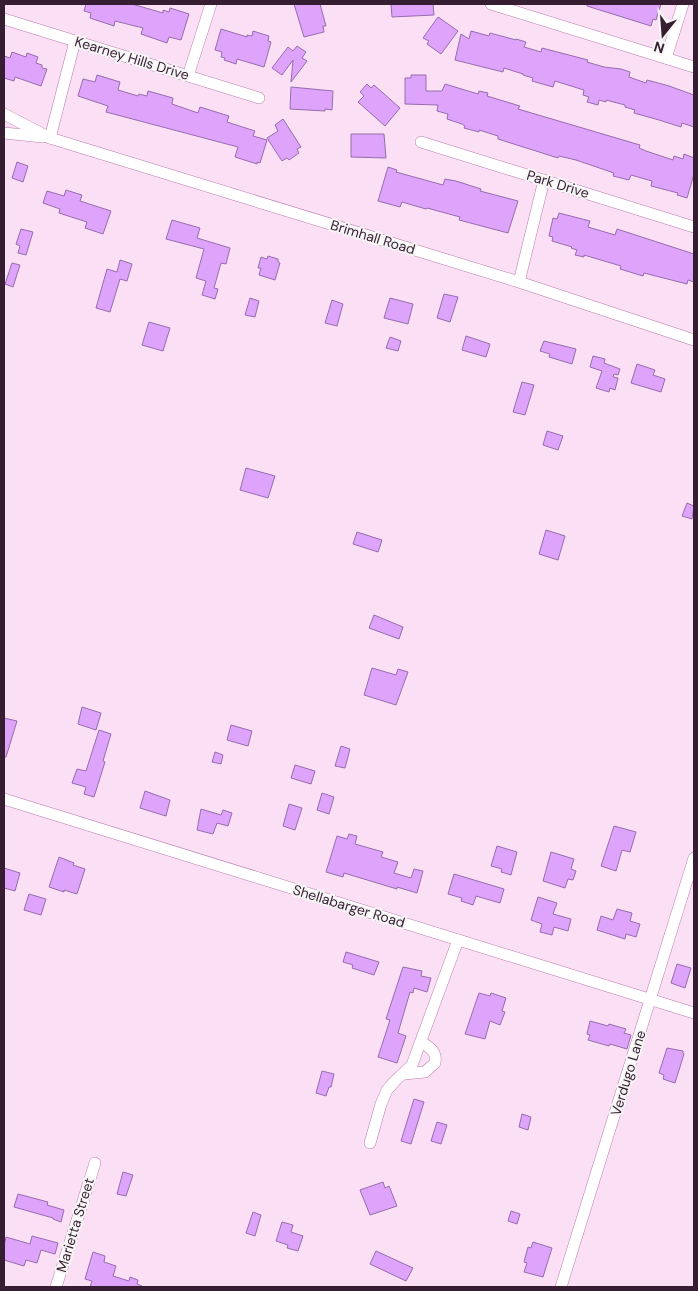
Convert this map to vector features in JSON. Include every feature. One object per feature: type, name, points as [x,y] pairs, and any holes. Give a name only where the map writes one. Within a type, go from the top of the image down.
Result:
[{"type":"street","points":[[188,76],[211,4]]},
{"type":"street","points":[[491,4],[694,67]]},
{"type":"street","points":[[666,58],[683,4]]},
{"type":"street","name":"Kearney Hills Drive","points":[[4,19],[259,98]]},
{"type":"street","points":[[50,138],[75,41]]},
{"type":"street","name":"Brimhall Road","points":[[4,114],[50,138],[519,282],[694,340]]},
{"type":"street","name":"Brimhall Road","points":[[4,133],[50,138]]},
{"type":"street","name":"Park Drive","points":[[421,142],[694,227]]},
{"type":"street","points":[[519,282],[544,180]]},
{"type":"street","name":"Shellabarger Road","points":[[4,799],[694,1013]]},
{"type":"street","name":"Verdugo Lane","points":[[561,1287],[694,858]]},
{"type":"street","points":[[370,1143],[387,1090],[412,1065],[458,940]]},
{"type":"street","points":[[404,1074],[425,1072],[435,1063],[436,1056],[434,1052],[421,1042]]},
{"type":"street","name":"Marietta Street","points":[[56,1287],[94,1164]]},
{"type":"building","points":[[86,4],[132,4],[163,13],[163,10],[169,12],[170,8],[189,14],[181,40],[169,37],[167,43],[141,34],[143,28],[115,21],[114,26],[90,18],[91,13],[84,11]]},
{"type":"building","points":[[294,4],[320,4],[326,26],[323,26],[324,32],[304,37]]},
{"type":"building","points":[[391,4],[433,4],[434,15],[392,17]]},
{"type":"building","points":[[587,4],[661,4],[656,20],[653,19],[651,26],[587,6]]},
{"type":"building","points":[[438,17],[458,31],[441,54],[427,44],[429,41],[423,38]]},
{"type":"building","points":[[221,29],[247,37],[247,35],[252,36],[253,31],[269,36],[268,41],[271,42],[264,67],[237,59],[236,64],[224,60],[225,58],[221,57],[222,52],[215,50]]},
{"type":"building","points":[[471,31],[489,36],[490,33],[516,39],[526,42],[524,47],[541,52],[542,48],[588,60],[587,62],[604,67],[621,69],[630,72],[629,77],[646,83],[647,80],[669,86],[694,95],[694,127],[682,123],[681,127],[634,113],[635,110],[625,107],[625,105],[606,100],[606,102],[599,100],[598,105],[587,102],[589,97],[583,95],[584,90],[555,81],[553,87],[532,81],[533,78],[504,68],[503,72],[455,60],[461,34],[469,39]]},
{"type":"building","points":[[297,46],[306,52],[302,58],[307,61],[291,82],[293,60],[282,75],[272,68],[288,47],[293,51]]},
{"type":"building","points":[[12,52],[26,57],[27,53],[38,57],[36,63],[42,65],[42,68],[47,69],[41,86],[15,77],[14,81],[4,78],[4,56],[10,58]]},
{"type":"building","points":[[97,75],[120,82],[118,90],[138,96],[139,94],[147,96],[148,91],[173,98],[172,104],[198,113],[200,107],[229,116],[227,122],[255,131],[253,136],[267,140],[260,163],[257,162],[257,164],[235,157],[238,147],[106,112],[108,106],[78,96],[83,79],[95,82]]},
{"type":"building","points":[[411,75],[426,75],[426,91],[442,91],[445,84],[478,94],[479,91],[488,93],[487,96],[520,106],[518,109],[640,145],[639,148],[673,160],[674,156],[683,159],[684,154],[694,158],[694,174],[687,198],[677,195],[678,193],[651,186],[652,181],[631,175],[629,180],[613,176],[614,173],[576,160],[559,156],[558,158],[498,139],[498,136],[464,128],[465,126],[462,124],[447,119],[448,114],[437,111],[438,105],[405,104],[405,78],[411,78]]},
{"type":"building","points":[[367,84],[371,88],[374,85],[400,108],[385,126],[358,102],[364,96],[360,92]]},
{"type":"building","points":[[291,87],[333,91],[332,110],[290,109]]},
{"type":"building","points":[[283,119],[301,147],[297,149],[299,153],[289,160],[287,158],[282,161],[267,138],[278,131],[275,125]]},
{"type":"building","points":[[351,134],[384,134],[386,158],[351,157]]},
{"type":"building","points":[[17,162],[28,166],[23,182],[12,178]]},
{"type":"building","points":[[388,167],[397,170],[396,172],[443,185],[445,179],[456,181],[481,189],[480,191],[518,201],[508,233],[459,220],[460,217],[427,208],[402,202],[400,207],[378,201]]},
{"type":"building","points":[[66,190],[82,195],[80,201],[111,211],[103,234],[85,228],[87,222],[59,213],[60,209],[43,203],[47,191],[64,196]]},
{"type":"building","points":[[559,213],[590,221],[588,227],[615,235],[617,229],[694,254],[694,282],[688,280],[687,284],[644,273],[643,276],[620,269],[621,266],[584,255],[584,257],[575,255],[577,250],[552,241],[553,237],[549,236],[553,218],[557,219]]},
{"type":"building","points":[[172,220],[200,228],[197,238],[230,248],[226,264],[221,263],[214,288],[218,289],[215,299],[202,295],[206,281],[196,278],[204,249],[166,239]]},
{"type":"building","points":[[21,229],[33,232],[26,255],[18,253],[20,246],[16,244]]},
{"type":"building","points":[[268,256],[278,259],[280,263],[275,280],[259,275],[261,268],[258,268],[261,257],[267,259]]},
{"type":"building","points":[[120,260],[132,264],[127,281],[120,279],[110,312],[96,308],[107,269],[117,272]]},
{"type":"building","points":[[12,263],[20,265],[13,287],[5,284]]},
{"type":"building","points":[[444,294],[458,297],[450,322],[437,318]]},
{"type":"building","points":[[250,298],[259,301],[255,317],[245,315]]},
{"type":"building","points":[[390,298],[413,304],[408,324],[384,318]]},
{"type":"building","points":[[332,300],[343,304],[337,326],[325,323]]},
{"type":"building","points":[[149,322],[170,328],[163,351],[142,345]]},
{"type":"building","points":[[466,336],[490,344],[486,357],[462,350]]},
{"type":"building","points":[[390,337],[401,341],[398,351],[386,348]]},
{"type":"building","points":[[544,341],[576,349],[572,364],[549,357],[550,354],[540,351]]},
{"type":"building","points":[[593,356],[605,359],[604,363],[620,369],[618,375],[614,374],[613,377],[618,378],[615,390],[610,388],[609,392],[596,388],[602,371],[590,367]]},
{"type":"building","points":[[637,364],[655,370],[653,375],[665,379],[661,392],[631,383]]},
{"type":"building","points":[[522,382],[534,385],[525,415],[513,412]]},
{"type":"building","points":[[547,431],[563,436],[558,450],[543,445]]},
{"type":"building","points":[[246,468],[275,476],[268,498],[240,490]]},
{"type":"building","points":[[687,503],[694,506],[692,519],[682,516]]},
{"type":"building","points":[[546,530],[565,536],[558,560],[539,554]]},
{"type":"building","points":[[357,532],[382,540],[378,552],[353,544]]},
{"type":"building","points":[[374,615],[403,627],[399,639],[369,628]]},
{"type":"building","points":[[372,668],[396,675],[398,669],[408,672],[396,705],[364,695]]},
{"type":"building","points":[[82,707],[101,713],[96,730],[78,724]]},
{"type":"building","points":[[4,718],[17,721],[6,757],[4,757]]},
{"type":"building","points":[[231,725],[252,731],[248,746],[227,740]]},
{"type":"building","points":[[99,730],[111,734],[103,761],[105,762],[94,797],[84,794],[86,787],[72,783],[77,769],[86,771]]},
{"type":"building","points":[[341,746],[350,749],[345,768],[335,766]]},
{"type":"building","points":[[215,752],[223,755],[221,764],[212,762]]},
{"type":"building","points":[[295,765],[315,771],[311,784],[291,778]]},
{"type":"building","points":[[145,791],[170,800],[166,816],[140,808]]},
{"type":"building","points":[[322,793],[334,797],[329,814],[317,810]]},
{"type":"building","points":[[289,804],[302,808],[295,830],[283,826]]},
{"type":"building","points":[[201,809],[221,815],[223,810],[232,813],[228,826],[217,823],[213,834],[197,830]]},
{"type":"building","points":[[614,826],[636,832],[630,852],[622,850],[616,871],[601,866]]},
{"type":"building","points":[[349,834],[357,836],[355,844],[383,852],[381,857],[398,862],[394,873],[411,878],[414,869],[423,871],[417,893],[344,873],[343,877],[326,872],[337,836],[347,839]]},
{"type":"building","points":[[497,846],[517,852],[511,875],[501,872],[502,869],[491,866]]},
{"type":"building","points":[[551,852],[574,859],[571,869],[576,871],[573,880],[568,879],[565,888],[543,881]]},
{"type":"building","points":[[59,857],[85,869],[77,894],[49,887]]},
{"type":"building","points":[[4,868],[20,873],[15,891],[4,888]]},
{"type":"building","points":[[454,874],[504,889],[500,903],[476,896],[473,905],[461,901],[462,898],[448,894]]},
{"type":"building","points":[[29,894],[46,899],[41,915],[24,910]]},
{"type":"building","points":[[538,897],[557,903],[553,914],[571,919],[568,931],[554,927],[552,935],[540,932],[542,924],[531,920]]},
{"type":"building","points":[[617,909],[632,913],[630,921],[640,924],[636,937],[626,934],[625,939],[597,930],[601,916],[613,920]]},
{"type":"building","points":[[346,952],[379,962],[374,975],[352,968],[353,965],[343,962]]},
{"type":"building","points":[[677,964],[691,968],[685,988],[671,983]]},
{"type":"building","points":[[403,967],[422,971],[421,976],[431,978],[427,992],[414,988],[413,993],[410,992],[398,1033],[406,1036],[397,1063],[378,1057],[390,1020],[386,1019]]},
{"type":"building","points":[[479,993],[490,996],[491,993],[506,998],[502,1011],[505,1012],[500,1025],[490,1021],[485,1039],[465,1034]]},
{"type":"building","points":[[590,1021],[626,1029],[624,1033],[631,1035],[627,1049],[588,1040],[590,1035],[587,1034]]},
{"type":"building","points":[[667,1048],[683,1051],[684,1054],[675,1083],[663,1079],[664,1075],[659,1073]]},
{"type":"building","points":[[322,1071],[334,1074],[331,1087],[329,1087],[326,1096],[316,1093]]},
{"type":"building","points":[[414,1099],[424,1102],[411,1144],[401,1141]]},
{"type":"building","points":[[522,1114],[531,1117],[528,1130],[519,1127]]},
{"type":"building","points":[[437,1122],[447,1125],[441,1144],[431,1141]]},
{"type":"building","points":[[123,1172],[133,1175],[126,1196],[117,1194]]},
{"type":"building","points":[[383,1182],[385,1188],[389,1186],[397,1206],[370,1215],[360,1190]]},
{"type":"building","points":[[18,1194],[48,1202],[47,1205],[64,1210],[61,1222],[14,1207]]},
{"type":"building","points":[[511,1211],[520,1214],[517,1224],[508,1221]]},
{"type":"building","points":[[253,1212],[261,1215],[255,1236],[246,1233]]},
{"type":"building","points":[[282,1222],[293,1225],[291,1232],[303,1236],[298,1251],[287,1248],[288,1245],[276,1241]]},
{"type":"building","points":[[32,1236],[58,1243],[55,1254],[41,1250],[37,1263],[26,1260],[24,1266],[4,1260],[6,1237],[30,1244]]},
{"type":"building","points":[[533,1242],[552,1248],[543,1277],[524,1272],[527,1263],[524,1262],[528,1247],[531,1248]]},
{"type":"building","points":[[376,1251],[413,1268],[406,1281],[370,1264]]},
{"type":"building","points":[[93,1252],[105,1256],[104,1262],[116,1266],[113,1276],[129,1281],[130,1277],[138,1280],[137,1284],[142,1287],[90,1287],[92,1281],[85,1279]]}]
